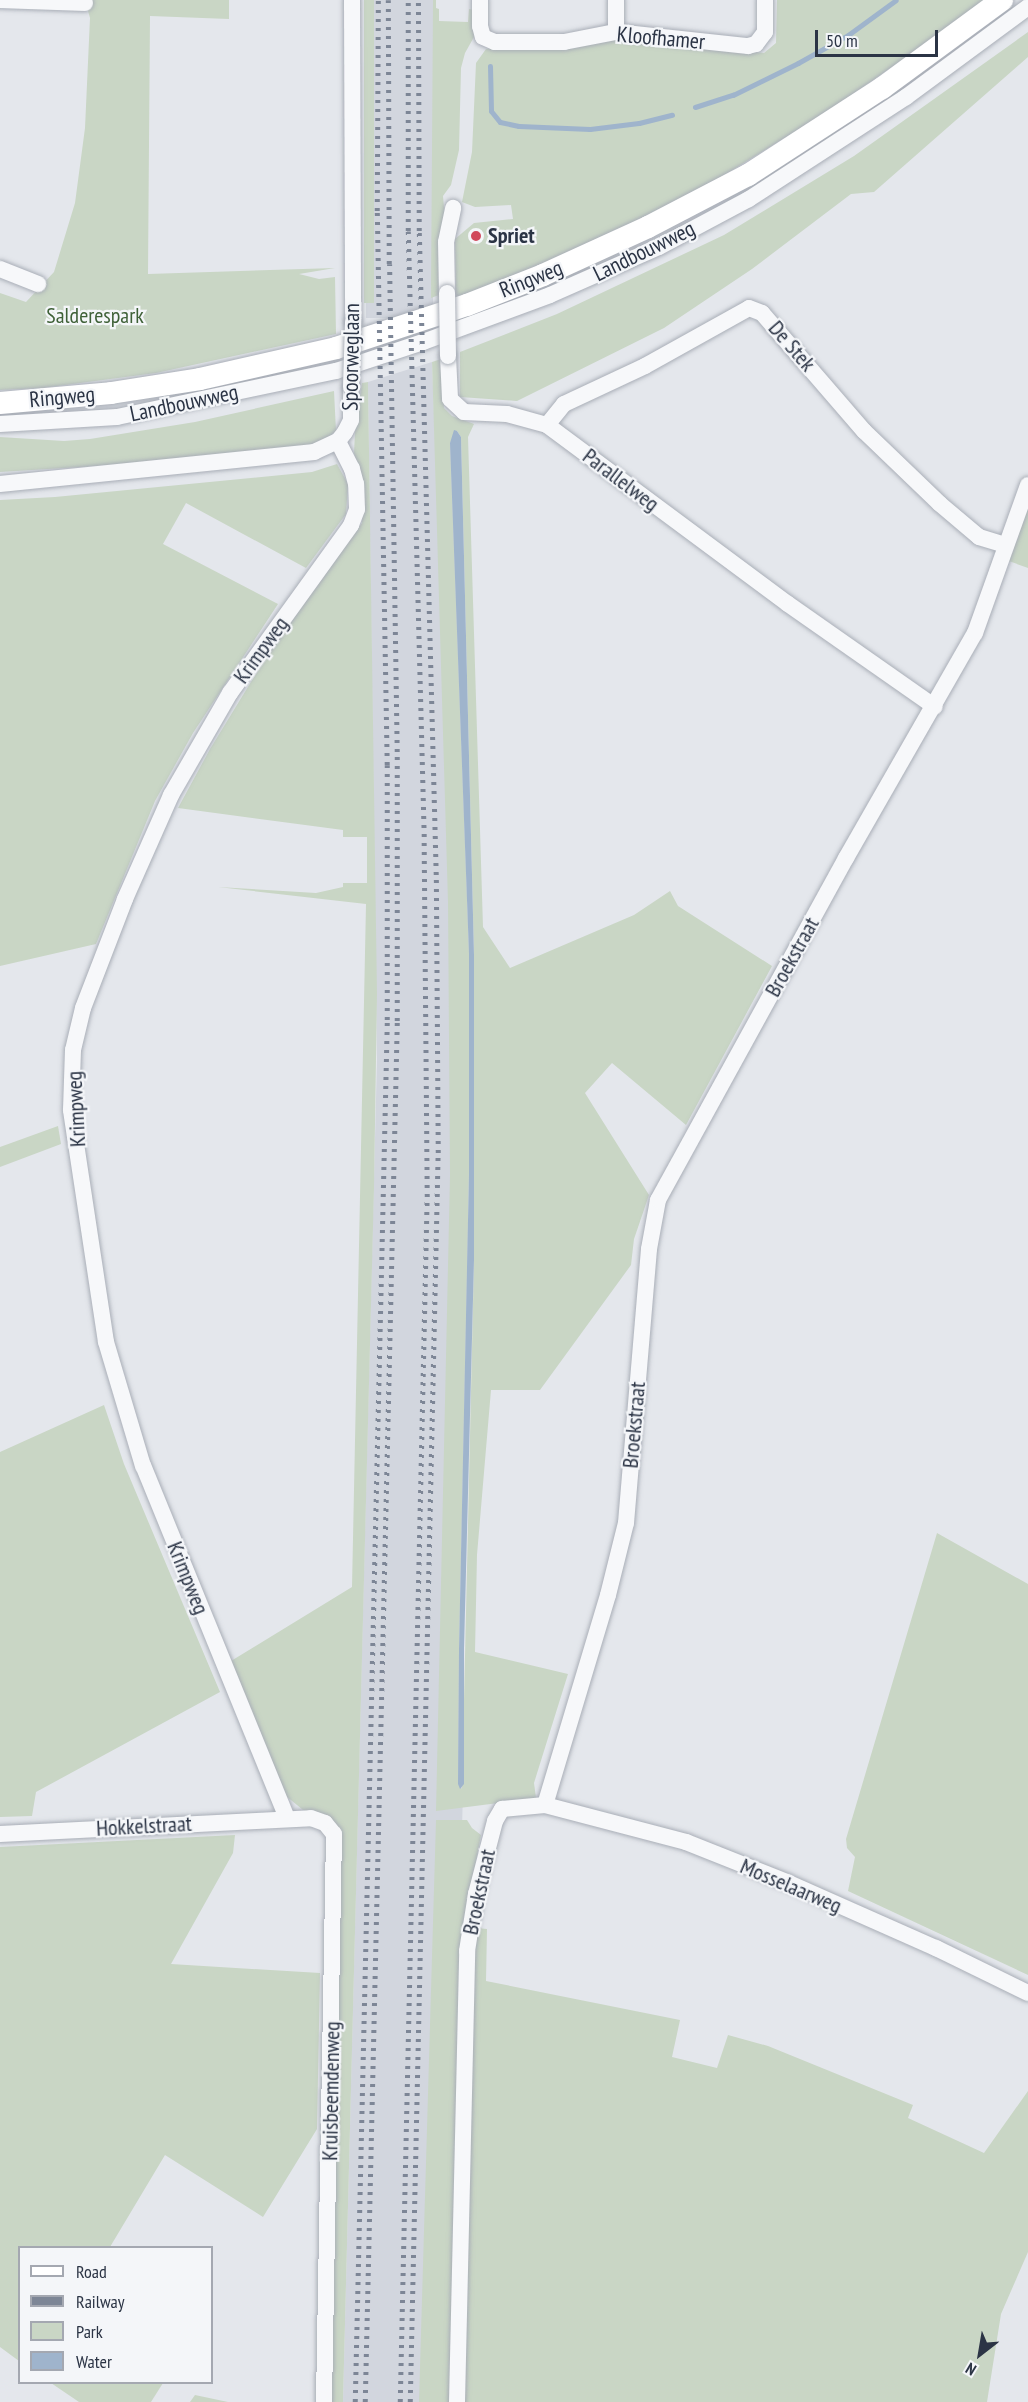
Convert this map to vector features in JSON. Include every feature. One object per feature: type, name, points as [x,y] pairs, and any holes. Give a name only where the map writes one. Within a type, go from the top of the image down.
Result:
[{"type":"main road","name":"Ringweg","points":[[0,403],[111,393],[200,379],[336,348],[467,305],[543,275],[648,227],[748,175],[882,88],[1002,0]]},
{"type":"street","points":[[0,0],[85,3]]},
{"type":"street","name":"Spoorweglaan","points":[[0,484],[314,452],[338,441],[351,420],[352,0]]},
{"type":"street","name":"Kloofhamer","points":[[480,0],[480,26],[483,37],[495,42],[564,42],[616,32],[748,46],[756,44],[765,32],[765,0]]},
{"type":"street","points":[[616,0],[616,32]]},
{"type":"street","name":"Landbouwweg","points":[[0,424],[117,417],[336,371],[432,339],[550,295],[659,247],[749,199],[906,97],[1028,7]]},
{"type":"street","name":"Parallelweg","points":[[453,208],[446,242],[450,399],[464,412],[507,414],[547,425],[788,604],[935,707]]},
{"type":"street","points":[[0,269],[38,284]]},
{"type":"street","name":"De Stek","points":[[547,425],[564,404],[645,366],[749,308],[762,313],[864,431],[940,504],[979,537],[1005,545]]},
{"type":"street","name":"Krimpweg","points":[[287,1818],[143,1466],[106,1342],[71,1110],[73,1050],[83,1008],[99,964],[124,899],[171,795],[230,693],[351,525],[357,509],[356,484],[352,469],[338,441]]},
{"type":"street","name":"Broekstraat","points":[[457,2402],[469,1931],[495,1821],[502,1809],[545,1805],[608,1595],[626,1523],[649,1249],[658,1200],[846,858],[935,707],[975,633],[1028,485]]},
{"type":"street","name":"Mosselaarweg","points":[[545,1805],[686,1842],[831,1902],[1028,1993]]},
{"type":"street","name":"Hokkelstraat","points":[[0,1834],[287,1818]]},
{"type":"street","name":"Kruisbeemdenweg","points":[[287,1818],[311,1818],[325,1823],[334,1834],[336,1845],[324,2402]]},
{"type":"shaded area","points":[[366,0],[433,0],[433,318],[366,318]]},
{"type":"shaded area","points":[[432,362],[435,439],[451,439],[469,954],[468,1260],[459,1649],[463,1787],[449,2402],[343,2402],[377,1060],[368,382]]},
{"type":"green space","name":"Salderespark","points":[[85,0],[229,0],[229,19],[150,16],[148,274],[335,268],[299,274],[319,279],[335,277],[336,334],[156,373],[42,388],[0,390],[0,293],[26,302],[54,272],[75,203],[85,128],[90,18]]},
{"type":"green space","points":[[364,0],[374,0],[374,303],[364,303]]},
{"type":"green space","points":[[433,0],[436,0],[436,8],[439,9],[439,21],[468,22],[469,9],[474,10],[474,37],[465,53],[461,68],[459,150],[451,185],[443,196],[445,218],[439,295],[431,298]]},
{"type":"green space","points":[[777,0],[988,0],[830,110],[682,201],[577,252],[456,300],[455,239],[474,223],[513,219],[511,205],[475,207],[462,202],[472,152],[476,63],[486,49],[625,38],[764,53],[776,43]]},
{"type":"green space","points":[[1028,32],[1028,57],[874,192],[851,194],[752,269],[664,328],[517,401],[460,397],[460,352],[557,314],[724,235],[854,156]]},
{"type":"green space","points":[[441,359],[444,408],[452,416],[474,424],[468,437],[483,927],[510,968],[634,915],[670,891],[678,906],[772,966],[686,1125],[612,1063],[585,1093],[649,1195],[634,1239],[631,1265],[540,1390],[491,1390],[477,1555],[475,1652],[568,1674],[534,1783],[536,1798],[436,1811],[450,1175],[448,902],[432,362]],"holes":[[[457,431],[461,437],[474,955],[474,1260],[462,1789],[458,1784],[459,1649],[469,1173],[469,954],[450,443]]]},
{"type":"green space","points":[[368,382],[377,994],[374,1188],[343,2402],[330,2402],[341,1841],[286,1796],[231,1661],[352,1587],[366,904],[218,887],[316,893],[343,887],[343,883],[367,883],[367,837],[343,837],[343,830],[178,808],[210,749],[268,654],[362,523],[362,484],[354,453],[362,383]]},
{"type":"green space","points":[[334,391],[336,431],[323,442],[304,447],[160,462],[0,472],[0,437],[64,441],[90,439],[195,422]]},
{"type":"green space","points":[[337,464],[348,484],[346,514],[306,568],[186,503],[163,544],[278,604],[193,733],[155,801],[96,944],[0,966],[0,500],[55,497],[312,472]]},
{"type":"green space","points":[[1028,503],[1028,568],[1006,560]]},
{"type":"green space","points":[[58,1126],[61,1144],[0,1167],[0,1147]]},
{"type":"green space","points":[[104,1405],[124,1464],[220,1692],[36,1792],[32,1816],[0,1817],[0,1452]]},
{"type":"green space","points":[[937,1533],[1028,1584],[1028,1975],[848,1891],[855,1857],[847,1848],[846,1839]]},
{"type":"green space","points":[[436,1820],[467,1820],[472,1828],[481,1835],[475,1867],[453,2402],[419,2402]]},
{"type":"green space","points":[[235,1835],[233,1853],[171,1964],[320,1973],[317,2129],[263,2217],[165,2155],[111,2246],[18,2246],[18,2360],[0,2347],[0,1847]]},
{"type":"green space","points":[[477,1928],[487,1929],[486,1981],[680,2020],[672,2057],[717,2068],[728,2035],[768,2046],[913,2105],[908,2118],[984,2153],[1028,2091],[1028,2252],[1001,2314],[987,2402],[461,2402],[470,1971]]},
{"type":"green space","points":[[52,2384],[162,2384],[151,2402],[79,2402]]},
{"type":"green space","points":[[195,2395],[228,2402],[190,2402]]},
{"type":"water","points":[[454,430],[461,437],[474,955],[474,1260],[464,1649],[464,1784],[460,1789],[458,1784],[459,1649],[469,1173],[469,954],[450,443]]},
{"type":"waterway","points":[[695,107],[733,95],[798,63],[848,35],[896,0]]},
{"type":"waterway","points":[[490,66],[491,111],[500,122],[519,126],[590,129],[639,123],[672,115]]},
{"type":"railway","points":[[355,2402],[387,1020],[387,765],[377,211],[378,0]]},
{"type":"railway","points":[[365,2402],[397,1021],[397,752],[389,264],[388,0]]},
{"type":"railway","points":[[400,2402],[427,1197],[424,837],[408,231],[408,0]]},
{"type":"railway","points":[[410,2402],[438,1153],[436,875],[419,231],[418,0]]},
{"type":"place","name":"Spriet","points":[[476,236]]}]
